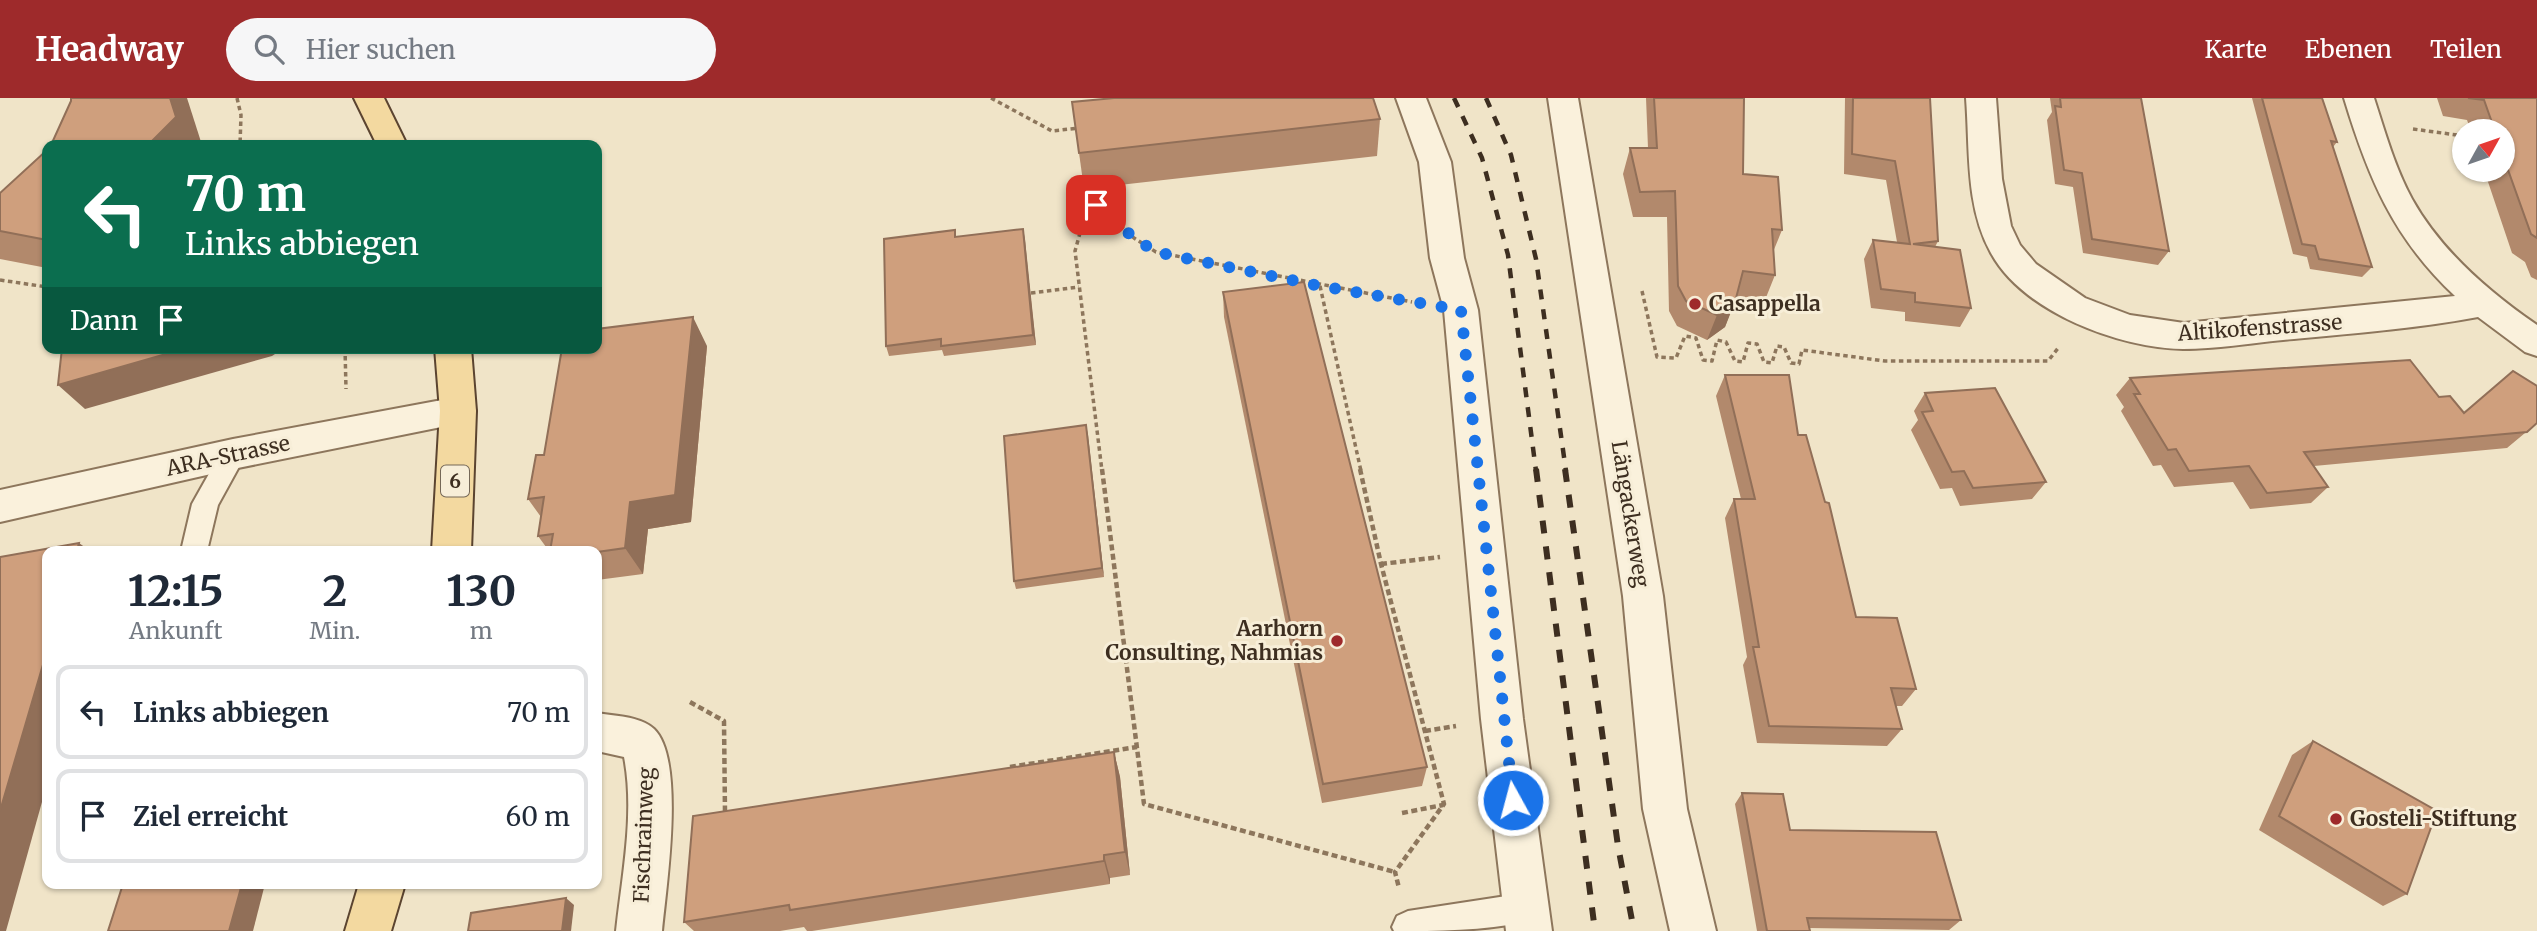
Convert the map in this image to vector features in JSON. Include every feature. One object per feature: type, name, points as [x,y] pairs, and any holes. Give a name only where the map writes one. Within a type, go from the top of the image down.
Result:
[{"type":"main road","points":[[369,98],[390,140]]},
{"type":"main road","name":"6","points":[[452,546],[458,411],[453,354]]},
{"type":"main road","points":[[368,931],[381,889]]},
{"type":"street","points":[[1411,98],[1435,162],[1447,258],[1461,310],[1485,552],[1528,920]]},
{"type":"street","name":"Längackerweg","points":[[1563,98],[1643,596],[1665,808],[1693,931]]},
{"type":"street","name":"Altikofenstrasse","points":[[1981,98],[1992,213],[2002,243],[2017,264],[2041,287],[2085,312],[2150,333],[2184,335],[2426,314],[2485,303]]},
{"type":"street","points":[[2359,98],[2386,178],[2409,220],[2445,265],[2485,303],[2537,343]]},
{"type":"street","name":"ARA-Strasse","points":[[0,506],[233,454],[458,411]]},
{"type":"street","name":"Fischrainweg","points":[[602,733],[640,744],[649,762],[648,825],[639,931]]},
{"type":"lane","points":[[195,546],[205,504],[233,454]]},
{"type":"lane","points":[[1408,927],[1528,920]]},
{"type":"path","points":[[237,98],[241,115],[240,140]]},
{"type":"path","points":[[991,98],[1052,131],[1084,128]]},
{"type":"path","points":[[1093,189],[1096,205],[1134,238],[1156,252],[1320,286],[1461,310]]},
{"type":"path","points":[[1096,205],[1080,233],[1075,251],[1144,804],[1395,872]]},
{"type":"path","points":[[0,280],[42,286]]},
{"type":"path","points":[[1031,293],[1079,286]]},
{"type":"path","points":[[1320,286],[1381,564],[1444,804]]},
{"type":"path","points":[[1657,357],[1676,358],[1685,337],[1696,338],[1703,360],[1712,361],[1717,340],[1726,342],[1735,361],[1743,362],[1748,343],[1757,344],[1764,362],[1772,363],[1777,346],[1784,347],[1791,363],[1799,364],[1802,349],[1885,361],[2048,360],[2085,312]]},
{"type":"path","points":[[345,354],[346,378]]},
{"type":"path","points":[[1381,564],[1485,552]]},
{"type":"path","points":[[690,702],[724,721],[723,813],[737,811]]},
{"type":"path","points":[[999,769],[1137,747]]},
{"type":"path","points":[[1402,813],[1444,804]]},
{"type":"path","points":[[1408,927],[1395,872],[1444,804]]},
{"type":"building","points":[[71,98],[170,98],[176,117],[153,140],[53,140]]},
{"type":"building","points":[[1114,98],[1373,98],[1380,119],[1079,153],[1072,102]]},
{"type":"building","points":[[1654,98],[1744,98],[1743,174],[1778,177],[1782,230],[1772,229],[1775,275],[1743,271],[1735,302],[1717,315],[1686,301],[1678,286],[1675,191],[1640,192],[1630,148],[1657,148]]},
{"type":"building","points":[[1853,98],[1930,98],[1938,241],[1913,244],[1960,250],[1971,308],[1915,302],[1915,293],[1881,289],[1873,240],[1910,244],[1895,161],[1852,154]]},
{"type":"building","points":[[2060,98],[2141,98],[2169,251],[2092,239],[2082,173],[2064,170],[2055,106],[2061,107]]},
{"type":"building","points":[[2262,98],[2322,98],[2337,142],[2331,141],[2372,267],[2319,259],[2315,246],[2302,244]]},
{"type":"building","points":[[2468,98],[2537,98],[2537,238],[2531,234],[2512,182],[2515,182],[2515,119],[2491,119],[2484,100]]},
{"type":"building","points":[[42,155],[42,239],[0,231],[0,193]]},
{"type":"building","points":[[1023,229],[1033,335],[941,346],[941,339],[886,346],[884,239],[955,230],[955,237]]},
{"type":"building","points":[[1304,282],[1427,767],[1323,784],[1223,292]]},
{"type":"building","points":[[693,317],[675,495],[630,502],[625,548],[602,551],[602,546],[551,546],[553,534],[538,536],[544,497],[528,499],[536,455],[544,455],[561,354],[602,354],[602,328]]},
{"type":"building","points":[[61,354],[166,354],[58,385]]},
{"type":"building","points":[[2410,360],[2439,397],[2450,396],[2464,413],[2513,371],[2537,386],[2537,423],[2527,432],[2304,452],[2328,487],[2267,493],[2249,466],[2189,471],[2176,449],[2168,450],[2134,394],[2140,394],[2130,378]]},
{"type":"building","points":[[1725,375],[1789,375],[1798,435],[1806,435],[1825,502],[1829,503],[1856,617],[1897,618],[1916,689],[1891,688],[1902,729],[1769,726],[1753,647],[1759,647],[1734,499],[1755,499]]},
{"type":"building","points":[[1995,388],[2046,482],[1973,488],[1964,471],[1952,472],[1922,412],[1933,411],[1925,393]]},
{"type":"building","points":[[1086,425],[1102,568],[1014,581],[1004,436]]},
{"type":"building","points":[[42,550],[42,668],[0,811],[0,557]]},
{"type":"building","points":[[2313,741],[2437,811],[2407,894],[2279,816]]},
{"type":"building","points":[[1114,752],[1125,852],[1104,855],[1104,861],[790,910],[789,905],[684,922],[693,816]]},
{"type":"building","points":[[1742,793],[1783,794],[1790,830],[1936,832],[1961,920],[1807,918],[1810,931],[1767,931]]},
{"type":"building","points":[[121,889],[241,889],[229,931],[108,931]]},
{"type":"building","points":[[566,898],[562,931],[468,931],[471,913]]},
{"type":"railway","points":[[1454,98],[1482,158],[1508,255],[1536,471]]},
{"type":"railway","points":[[1486,98],[1511,155],[1536,259],[1566,471]]},
{"type":"railway","points":[[1536,469],[1595,931]]},
{"type":"railway","points":[[1565,469],[1618,846],[1634,931]]},
{"type":"place","name":"Casappella","points":[[1695,304]]},
{"type":"place","name":"Aarhorn Consulting, Nahmias","points":[[1337,641]]},
{"type":"place","name":"Gosteli-Stiftung","points":[[2336,819]]},
{"type":"route","points":[[1096,205],[1134,238],[1156,252],[1320,286],[1461,310],[1502,719],[1513,800]]}]
